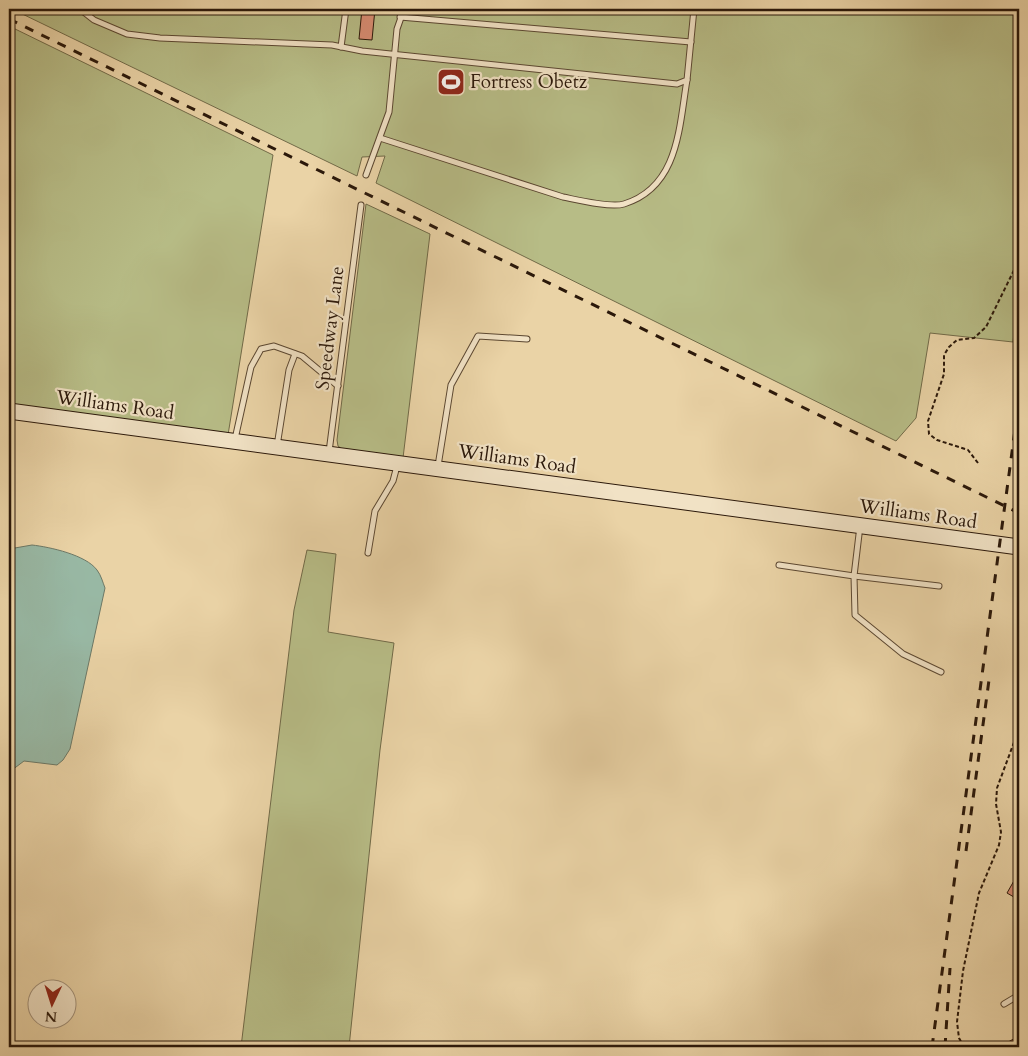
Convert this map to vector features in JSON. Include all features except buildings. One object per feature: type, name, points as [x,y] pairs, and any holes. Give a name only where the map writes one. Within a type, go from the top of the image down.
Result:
[{"type":"main road","name":"Williams Road","points":[[9,411],[1019,547]]},
{"type":"lane","points":[[80,9],[94,20],[127,34],[160,38],[332,45],[362,51],[677,84],[687,80]]},
{"type":"lane","points":[[341,47],[346,9]]},
{"type":"lane","points":[[366,175],[389,112],[394,54],[400,17],[404,9]]},
{"type":"lane","points":[[380,138],[563,197],[594,203],[622,204],[645,194],[662,178],[675,150],[687,80],[694,9]]},
{"type":"lane","points":[[400,17],[691,42]]},
{"type":"lane","name":"Speedway Lane","points":[[329,455],[361,204]]},
{"type":"lane","points":[[438,468],[450,385],[478,336],[527,339]]},
{"type":"lane","points":[[235,442],[251,367],[261,350],[274,346],[302,356],[338,386]]},
{"type":"lane","points":[[276,448],[289,370],[295,354]]},
{"type":"lane","points":[[368,553],[375,511],[393,482],[398,463]]},
{"type":"lane","points":[[860,526],[854,576],[855,615],[902,654],[941,672]]},
{"type":"lane","points":[[779,565],[940,586]]},
{"type":"lane","points":[[1004,1004],[1019,995]]},
{"type":"path","points":[[978,463],[968,450],[938,440],[929,434],[928,421],[944,374],[944,355],[957,340],[974,338],[986,328],[1019,260]]},
{"type":"path","points":[[964,1047],[959,1038],[957,1022],[963,971],[979,893],[999,845],[1001,832],[996,804],[997,788],[1019,730]]},
{"type":"green space","points":[[12,9],[1019,9],[1019,288],[1013,342],[930,333],[916,418],[896,441],[376,183],[385,156],[362,157],[357,176]]},
{"type":"green space","points":[[9,26],[273,155],[228,435],[9,406]]},
{"type":"green space","points":[[366,204],[430,234],[403,458],[342,449],[338,446],[337,440]]},
{"type":"green space","points":[[307,550],[336,554],[328,632],[394,643],[380,750],[349,1047],[241,1047],[294,610]]},
{"type":"shaded area","points":[[32,545],[58,550],[85,560],[97,570],[105,588],[70,749],[63,760],[57,765],[24,761],[12,770],[9,777],[9,549]]},
{"type":"railway","points":[[9,19],[1019,513]]},
{"type":"railway","points":[[932,1047],[1019,400]]},
{"type":"railway","points":[[966,851],[989,680]]},
{"type":"railway","points":[[945,1047],[950,968]]},
{"type":"place","name":"Fortress Obetz","points":[[451,82]]}]
